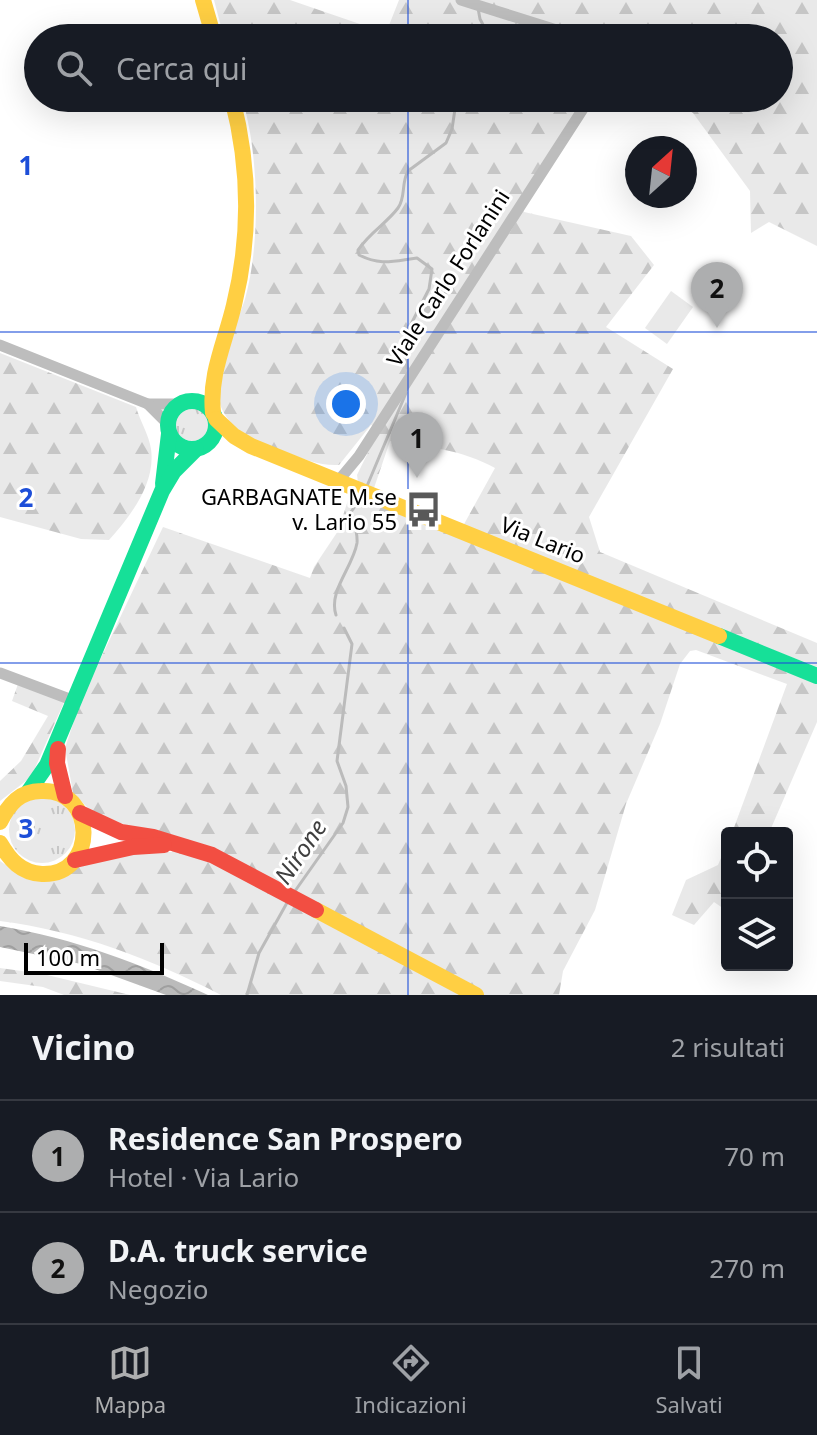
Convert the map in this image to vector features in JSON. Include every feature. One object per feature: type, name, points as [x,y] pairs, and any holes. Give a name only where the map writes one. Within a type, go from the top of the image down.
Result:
[{"type":"street","points":[[203,0],[210,24]]},
{"type":"street","points":[[472,4],[537,24]]},
{"type":"street","points":[[0,822],[5,806],[29,791],[47,765],[162,491],[174,471],[215,432],[210,385],[212,372],[234,308],[244,260],[246,182],[235,112]]},
{"type":"street","name":"Viale Carlo Forlanini","points":[[339,480],[359,456],[581,112]]},
{"type":"street","points":[[0,345],[148,404],[202,402],[214,416]]},
{"type":"street","points":[[162,491],[169,416],[212,372]]},
{"type":"street","points":[[148,404],[183,447],[200,447]]},
{"type":"street","name":"Via Lario","points":[[214,416],[234,436],[251,446],[817,676]]},
{"type":"street","name":"Via Lario","points":[[200,447],[251,446]]},
{"type":"street","points":[[0,673],[72,700]]},
{"type":"street","points":[[60,735],[57,763],[65,796],[80,813],[121,832],[153,837],[212,855],[476,995]]},
{"type":"street","points":[[29,791],[43,789],[65,796]]},
{"type":"street","points":[[75,860],[85,837],[80,813]]},
{"type":"street","points":[[1,848],[21,870],[37,875],[54,874],[75,860],[133,847],[174,844]]},
{"type":"green space","points":[[214,0],[290,0],[360,24],[220,24]]},
{"type":"green space","points":[[399,0],[817,0],[817,246],[769,222],[751,233],[750,191],[693,113],[793,112],[793,24],[390,24]]},
{"type":"green space","points":[[246,112],[576,112],[521,202],[524,212],[631,236],[654,265],[606,327],[673,369],[589,517],[600,552],[817,643],[817,667],[541,560],[463,526],[495,468],[483,462],[444,450],[390,441],[374,488],[358,482],[357,475],[379,430],[371,425],[339,465],[318,463],[286,453],[239,430],[224,412],[216,386],[245,299],[254,252],[255,171]]},
{"type":"green space","points":[[671,291],[693,307],[667,344],[645,328]]},
{"type":"green space","points":[[0,353],[136,407],[151,449],[150,474],[140,499],[109,540],[81,539],[0,517]]},
{"type":"green space","points":[[192,407],[204,412],[209,424],[204,436],[192,441],[180,436],[175,424],[180,412]]},
{"type":"green space","points":[[351,491],[817,681],[817,722],[772,827],[734,827],[787,684],[696,650],[690,651],[680,664],[660,724],[626,804],[595,910],[563,971],[559,995],[221,995],[114,948],[58,932],[0,921],[0,861],[26,879],[140,851],[172,852],[174,837],[133,828],[90,810],[73,793],[65,748],[81,700],[163,527],[310,578],[338,531]]},
{"type":"green space","points":[[18,684],[65,700],[31,777],[0,801],[0,781],[21,761],[48,716],[12,701]]},
{"type":"green space","points":[[42,797],[65,807],[75,830],[65,853],[42,863],[19,853],[9,830],[19,807]]},
{"type":"green space","points":[[721,858],[721,907],[714,902],[694,925],[672,915],[686,880],[718,865]]},
{"type":"green space","points":[[0,968],[43,974],[130,995],[64,995],[43,987],[0,981]]},
{"type":"water","points":[[0,926],[54,937],[106,953],[208,995],[166,995],[81,964],[0,947]]},
{"type":"waterway","name":"Nirone","points":[[478,8],[483,24]]},
{"type":"waterway","name":"Nirone","points":[[407,368],[406,334],[429,289],[432,269],[417,258],[381,262],[359,255],[358,250],[398,208],[408,171],[446,143],[455,112]]},
{"type":"waterway","name":"Nirone","points":[[367,486],[406,393]]},
{"type":"waterway","name":"Nirone","points":[[336,615],[335,597],[357,543],[351,512],[362,496]]},
{"type":"waterway","name":"Nirone","points":[[295,891],[343,823],[348,807],[346,786],[337,761],[352,644],[344,628]]},
{"type":"waterway","name":"Nirone","points":[[247,995],[259,953],[288,901]]},
{"type":"traffic: fast","points":[[192,401],[209,408],[216,425],[209,442],[192,449],[175,442],[168,425],[175,408],[192,401]]},
{"type":"traffic: fast","points":[[163,484],[169,434]]},
{"type":"traffic: fast","points":[[29,791],[47,765],[162,491],[174,471],[196,449]]},
{"type":"traffic: fast","points":[[719,636],[817,676]]},
{"type":"traffic: slow","points":[[203,0],[210,24]]},
{"type":"traffic: slow","points":[[213,413],[213,385],[240,279],[246,227],[245,176],[235,112]]},
{"type":"traffic: slow","points":[[216,419],[234,436],[251,446],[719,636]]},
{"type":"traffic: slow","points":[[0,822],[16,800],[27,793],[41,791],[59,794],[73,803],[81,816],[84,832],[81,848],[73,861],[60,871],[42,874],[28,871],[17,864],[0,843]]},
{"type":"traffic: slow","points":[[316,910],[476,995]]},
{"type":"traffic: jam","points":[[58,749],[57,763],[65,796]]},
{"type":"traffic: jam","points":[[80,813],[121,832],[153,837],[212,855],[316,910]]},
{"type":"traffic: jam","points":[[75,860],[133,847],[164,845]]},
{"type":"place","name":"D.A. truck service","points":[[717,328]]},
{"type":"place","name":"Residence San Prospero","points":[[417,478]]},
{"type":"place","name":"GARBAGNATE M.se v. Lario 55","points":[[423,510]]}]
